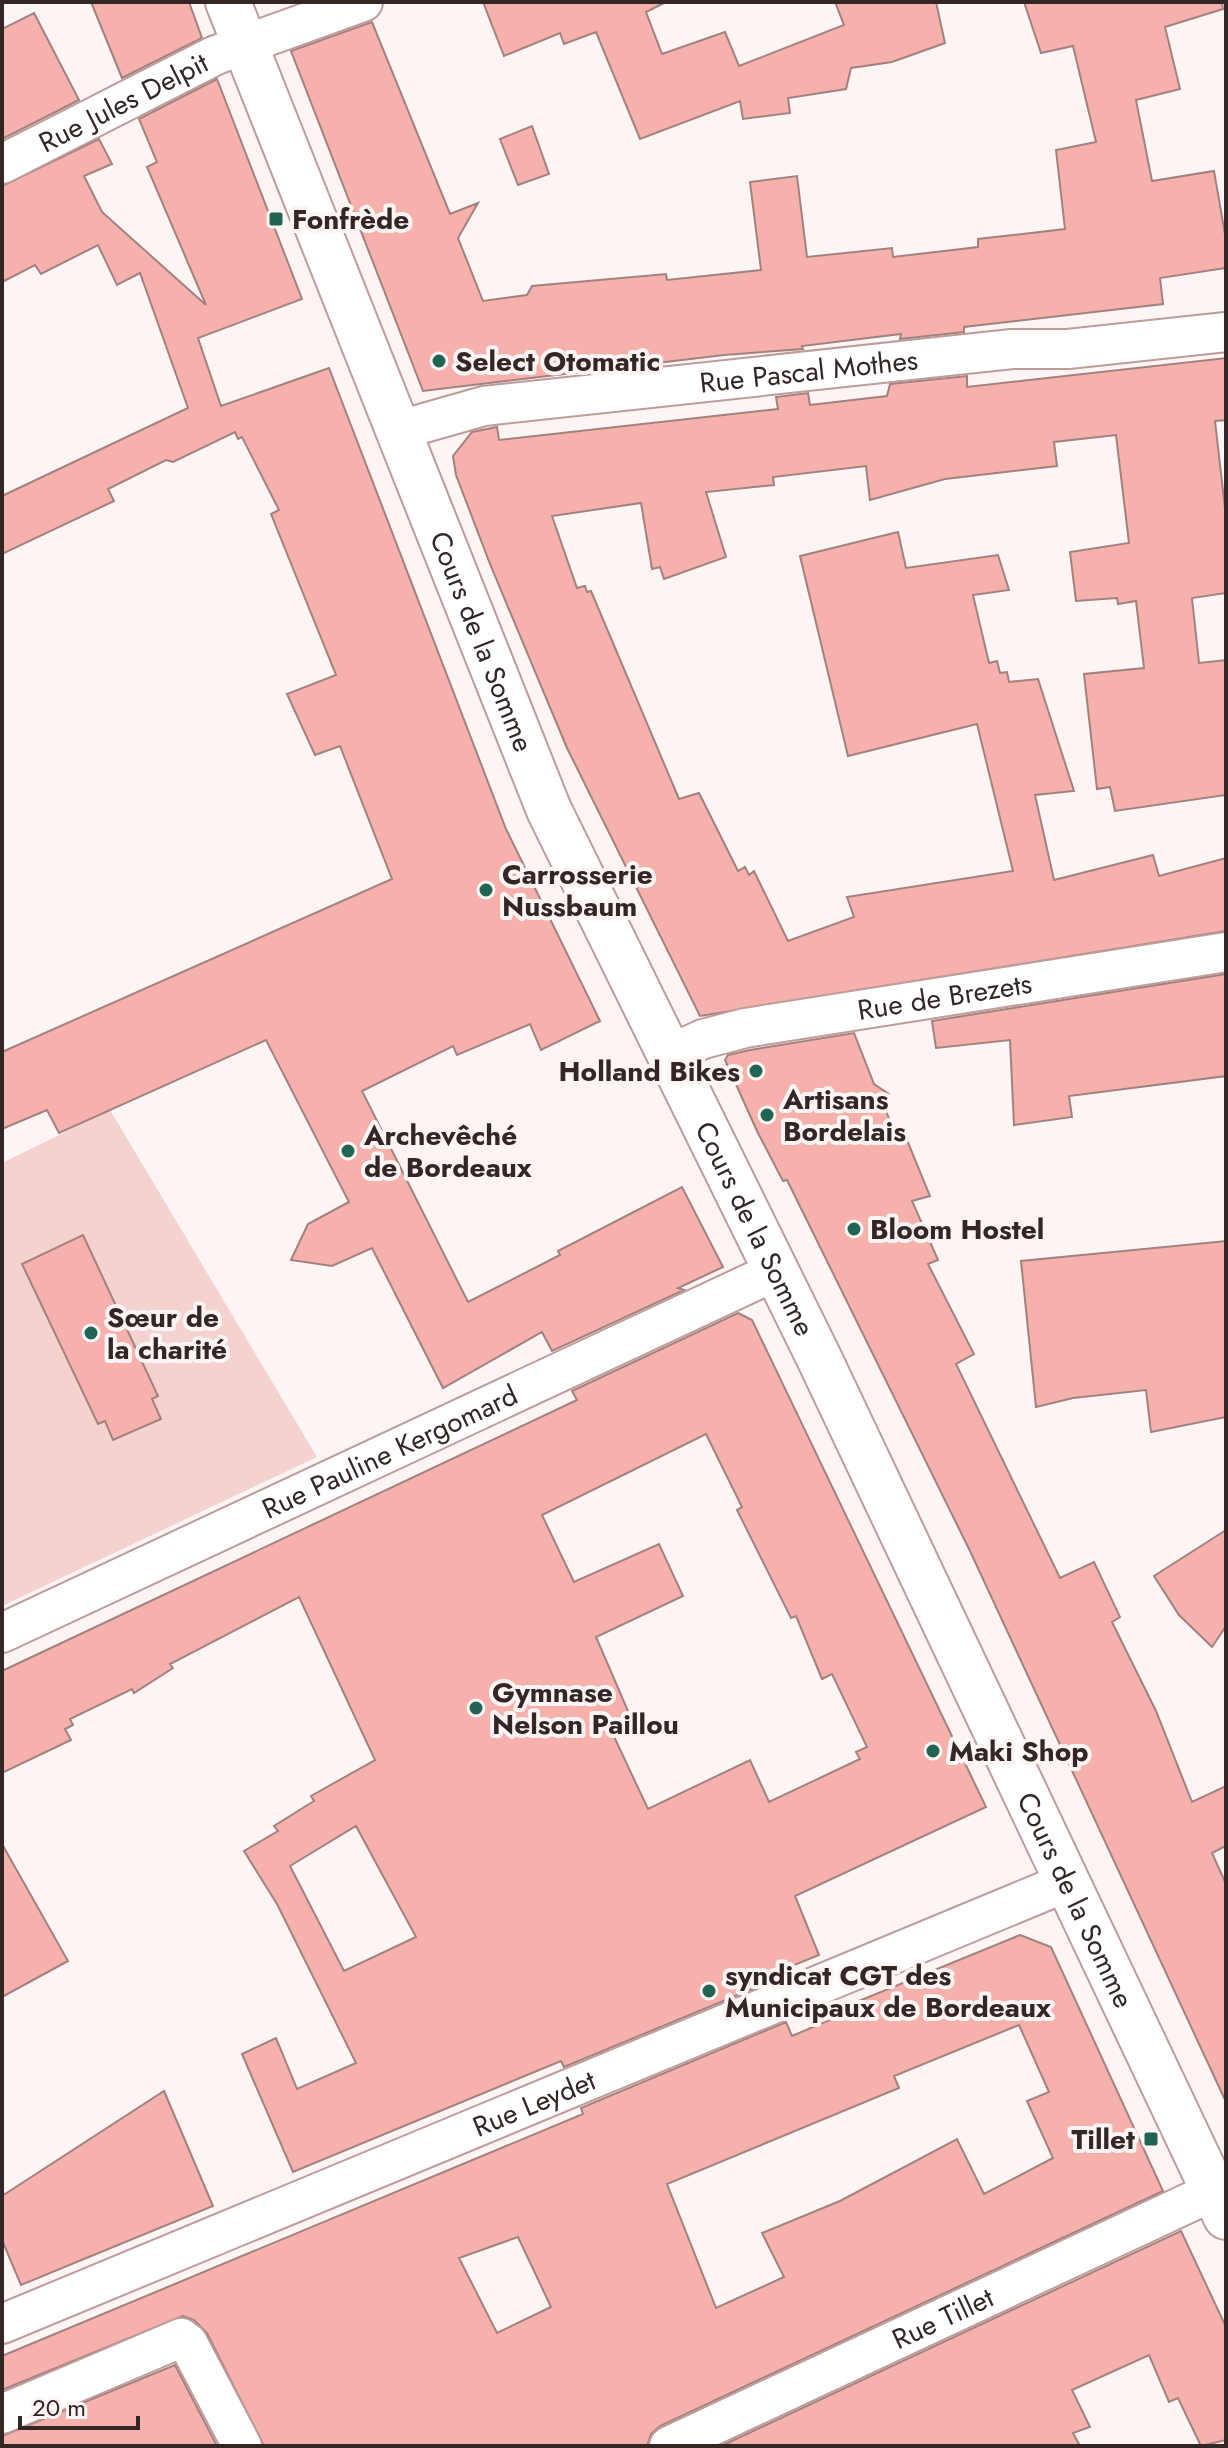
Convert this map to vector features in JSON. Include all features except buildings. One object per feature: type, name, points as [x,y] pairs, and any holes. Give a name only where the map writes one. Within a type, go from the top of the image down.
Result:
[{"type":"main road","name":"Cours de la Somme","points":[[228,2],[549,810],[776,1271],[1220,2204]]},
{"type":"street","name":"Rue Jules Delpit","points":[[2,164],[216,55],[363,2]]},
{"type":"street","name":"Rue Pascal Mothes","points":[[396,431],[484,406],[1012,349],[1068,349],[1226,332]]},
{"type":"street","name":"Rue de Brezets","points":[[668,1055],[703,1039],[745,1028],[1226,952]]},
{"type":"street","name":"Rue Pauline Kergomard","points":[[2,1633],[776,1271]]},
{"type":"street","name":"Rue Leydet","points":[[2,2324],[1067,1882]]},
{"type":"street","name":"Rue Tillet","points":[[669,2446],[1220,2204]]},
{"type":"street","points":[[2,2414],[181,2338],[188,2343],[242,2446]]},
{"type":"shaded area","points":[[110,1110],[317,1457],[2,1606],[2,1163]]},
{"type":"place","name":"Fonfrède","points":[[276,219]]},
{"type":"place","name":"Select Otomatic","points":[[439,361]]},
{"type":"place","name":"Carrosserie Nussbaum","points":[[486,890]]},
{"type":"place","name":"Holland Bikes","points":[[756,1071]]},
{"type":"place","name":"Artisans Bordelais","points":[[767,1115]]},
{"type":"place","name":"Archevêché de Bordeaux","points":[[348,1151]]},
{"type":"place","name":"Bloom Hostel","points":[[854,1229]]},
{"type":"place","name":"Sœur de la charité","points":[[91,1333]]},
{"type":"place","name":"Gymnase Nelson Paillou","points":[[476,1708]]},
{"type":"place","name":"Maki Shop","points":[[933,1751]]},
{"type":"place","name":"syndicat CGT des Municipaux de Bordeaux","points":[[709,1991]]},
{"type":"place","name":"Tillet","points":[[1151,2139]]}]
